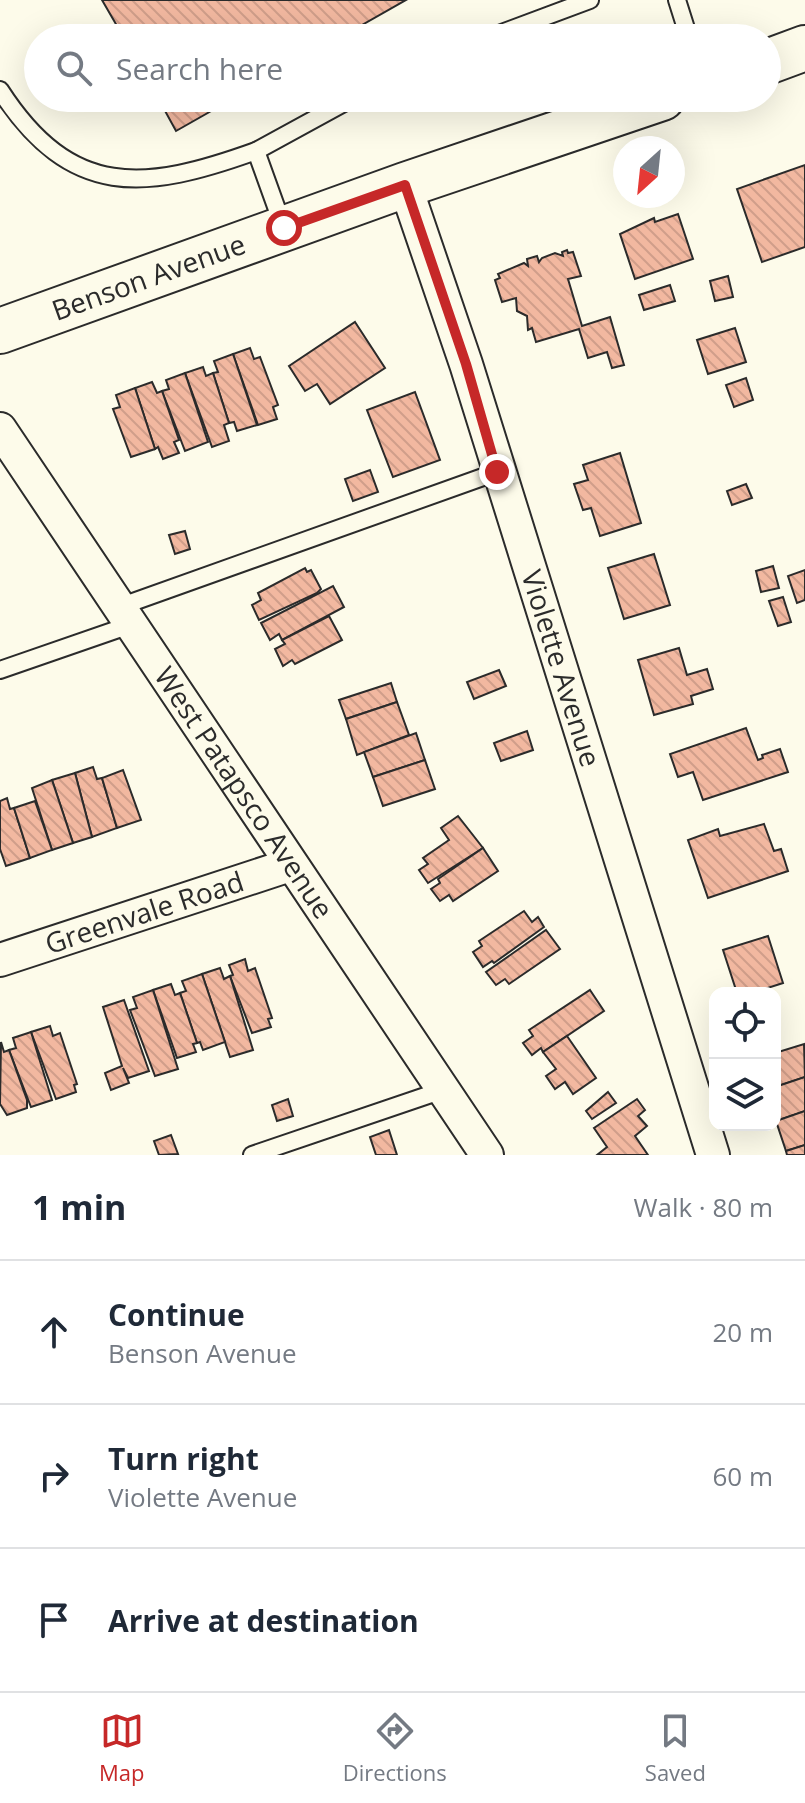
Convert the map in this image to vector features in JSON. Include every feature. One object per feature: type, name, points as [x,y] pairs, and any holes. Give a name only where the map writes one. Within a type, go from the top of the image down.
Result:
[{"type":"street","points":[[781,57],[805,48]]},
{"type":"street","name":"Benson Avenue","points":[[0,331],[405,185],[621,112]]},
{"type":"street","name":"Violette Avenue","points":[[405,185],[466,364],[497,472],[713,1155]]},
{"type":"street","name":"West Patapsco Avenue","points":[[0,429],[487,1155]]},
{"type":"street","name":"Greenvale Road","points":[[0,960],[290,865]]},
{"type":"lane","points":[[526,24],[590,0]]},
{"type":"lane","points":[[677,0],[685,24]]},
{"type":"lane","points":[[0,90],[42,143],[69,162],[103,175],[150,181],[194,174],[256,151],[327,112]]},
{"type":"lane","points":[[256,151],[284,228]]},
{"type":"lane","points":[[0,670],[125,616],[497,472]]},
{"type":"lane","points":[[252,1155],[443,1090]]},
{"type":"building","points":[[102,0],[406,0],[364,24],[116,24]]},
{"type":"building","points":[[166,112],[209,112],[176,131]]},
{"type":"building","points":[[805,165],[805,247],[762,262],[737,189]]},
{"type":"building","points":[[678,214],[693,259],[635,279],[620,234],[654,218],[655,222]]},
{"type":"building","points":[[567,250],[568,253],[573,252],[581,276],[568,279],[582,326],[610,317],[624,365],[612,368],[607,352],[588,358],[579,329],[536,342],[532,328],[528,330],[527,316],[517,311],[516,298],[502,302],[495,280],[500,278],[498,274],[524,263],[528,266],[527,259],[537,256],[539,262],[555,253],[563,256],[562,252]]},
{"type":"building","points":[[728,276],[733,297],[715,301],[710,281]]},
{"type":"building","points":[[670,285],[675,301],[644,310],[639,295]]},
{"type":"building","points":[[355,322],[385,368],[330,404],[317,384],[305,391],[289,366]]},
{"type":"building","points":[[735,328],[746,362],[708,374],[697,340]]},
{"type":"building","points":[[250,348],[254,359],[260,357],[278,405],[273,407],[277,419],[258,425],[233,354]]},
{"type":"building","points":[[233,354],[257,425],[237,431],[234,422],[229,423],[213,373],[218,372],[214,361]]},
{"type":"building","points":[[203,367],[206,376],[213,373],[229,423],[224,425],[229,441],[212,447],[185,373]]},
{"type":"building","points":[[185,373],[208,442],[185,451],[162,391],[169,389],[166,380]]},
{"type":"building","points":[[746,378],[753,400],[734,407],[726,385]]},
{"type":"building","points":[[152,382],[157,393],[162,391],[179,440],[174,442],[179,453],[163,459],[158,447],[155,449],[135,388]]},
{"type":"building","points":[[135,388],[155,449],[131,457],[113,409],[120,407],[116,395]]},
{"type":"building","points":[[415,392],[440,460],[393,477],[367,410]]},
{"type":"building","points":[[620,453],[641,523],[600,536],[591,508],[583,510],[574,484],[588,480],[583,465]]},
{"type":"building","points":[[370,470],[378,492],[353,501],[345,479]]},
{"type":"building","points":[[746,484],[752,498],[732,505],[727,491]]},
{"type":"building","points":[[185,531],[190,549],[175,554],[169,535]]},
{"type":"building","points":[[654,554],[670,605],[624,619],[608,568]]},
{"type":"building","points":[[773,566],[779,588],[761,592],[756,571]]},
{"type":"building","points":[[305,568],[307,572],[311,570],[321,589],[259,620],[252,605],[261,600],[258,593]]},
{"type":"building","points":[[805,570],[805,600],[797,603],[788,576]]},
{"type":"building","points":[[333,586],[344,607],[282,640],[279,634],[270,640],[261,623]]},
{"type":"building","points":[[783,597],[791,622],[778,626],[769,601]]},
{"type":"building","points":[[329,616],[342,640],[295,664],[292,660],[283,666],[275,649],[285,644],[282,640]]},
{"type":"building","points":[[679,648],[687,675],[707,669],[713,689],[691,696],[693,704],[654,715],[638,660]]},
{"type":"building","points":[[499,670],[506,686],[474,699],[467,682]]},
{"type":"building","points":[[391,683],[397,702],[346,719],[339,700]]},
{"type":"building","points":[[397,702],[409,735],[357,755],[346,719]]},
{"type":"building","points":[[746,728],[758,760],[763,758],[762,755],[780,749],[788,772],[703,800],[693,772],[678,777],[670,754]]},
{"type":"building","points":[[527,731],[533,750],[501,761],[494,743]]},
{"type":"building","points":[[416,733],[425,760],[373,777],[364,752]]},
{"type":"building","points":[[425,760],[435,789],[383,806],[373,777]]},
{"type":"building","points":[[93,767],[97,779],[102,778],[117,828],[92,837],[75,773]]},
{"type":"building","points":[[123,770],[141,820],[117,828],[102,778]]},
{"type":"building","points":[[75,773],[92,837],[73,843],[52,780]]},
{"type":"building","points":[[52,780],[73,843],[52,850],[32,788]]},
{"type":"building","points":[[7,798],[10,809],[14,808],[30,858],[6,866],[0,849],[0,801]]},
{"type":"building","points":[[35,801],[52,850],[30,858],[14,808]]},
{"type":"building","points":[[458,816],[483,848],[428,883],[419,870],[428,864],[423,858],[449,840],[441,828]]},
{"type":"building","points":[[764,824],[774,851],[781,849],[788,871],[708,898],[688,840],[718,829],[720,836]]},
{"type":"building","points":[[483,848],[498,871],[453,901],[449,895],[440,901],[431,889],[440,883],[438,879]]},
{"type":"building","points":[[524,911],[532,922],[538,917],[544,927],[494,963],[492,961],[483,967],[473,952],[482,946],[479,941]]},
{"type":"building","points":[[546,930],[560,949],[509,984],[505,979],[496,985],[486,972]]},
{"type":"building","points":[[768,936],[783,983],[771,987],[735,987],[723,950]]},
{"type":"building","points":[[245,959],[248,971],[255,968],[272,1018],[268,1019],[271,1027],[252,1033],[230,976],[233,975],[229,965]]},
{"type":"building","points":[[220,968],[224,979],[230,976],[253,1050],[230,1057],[202,974]]},
{"type":"building","points":[[202,974],[225,1042],[203,1050],[200,1042],[197,1043],[180,993],[186,991],[182,981]]},
{"type":"building","points":[[171,984],[175,995],[180,993],[197,1043],[193,1044],[196,1052],[177,1058],[153,990]]},
{"type":"building","points":[[153,990],[178,1069],[155,1076],[130,1010],[137,1008],[133,997]]},
{"type":"building","points":[[590,990],[604,1011],[543,1052],[541,1048],[532,1055],[523,1043],[533,1036],[529,1030]]},
{"type":"building","points":[[124,1000],[149,1071],[128,1078],[123,1068],[129,1083],[111,1090],[105,1073],[122,1066],[103,1007]]},
{"type":"building","points":[[50,1026],[53,1036],[60,1033],[77,1084],[74,1085],[76,1092],[56,1099],[31,1032]]},
{"type":"building","points":[[31,1032],[52,1100],[31,1107],[9,1050],[16,1048],[13,1038]]},
{"type":"building","points":[[567,1036],[596,1078],[573,1094],[565,1082],[555,1089],[546,1076],[556,1069],[543,1052]]},
{"type":"building","points":[[1,1042],[4,1052],[9,1050],[27,1100],[27,1108],[7,1115],[0,1104]]},
{"type":"building","points":[[804,1044],[805,1077],[781,1085],[781,1051]]},
{"type":"building","points":[[805,1077],[805,1111],[781,1119],[781,1085]]},
{"type":"building","points":[[608,1092],[616,1103],[592,1119],[586,1111]]},
{"type":"building","points":[[288,1099],[293,1116],[277,1121],[272,1105]]},
{"type":"building","points":[[637,1099],[645,1110],[638,1116],[647,1126],[635,1136],[648,1155],[597,1155],[607,1147],[594,1128]]},
{"type":"building","points":[[805,1111],[805,1145],[786,1151],[779,1131],[781,1119]]},
{"type":"building","points":[[389,1130],[397,1155],[376,1155],[370,1137]]},
{"type":"building","points":[[171,1135],[178,1154],[159,1155],[154,1141]]},
{"type":"building","points":[[805,1145],[805,1155],[787,1155],[786,1151]]},
{"type":"route","points":[[284,228],[405,185],[466,364],[497,472]]}]
